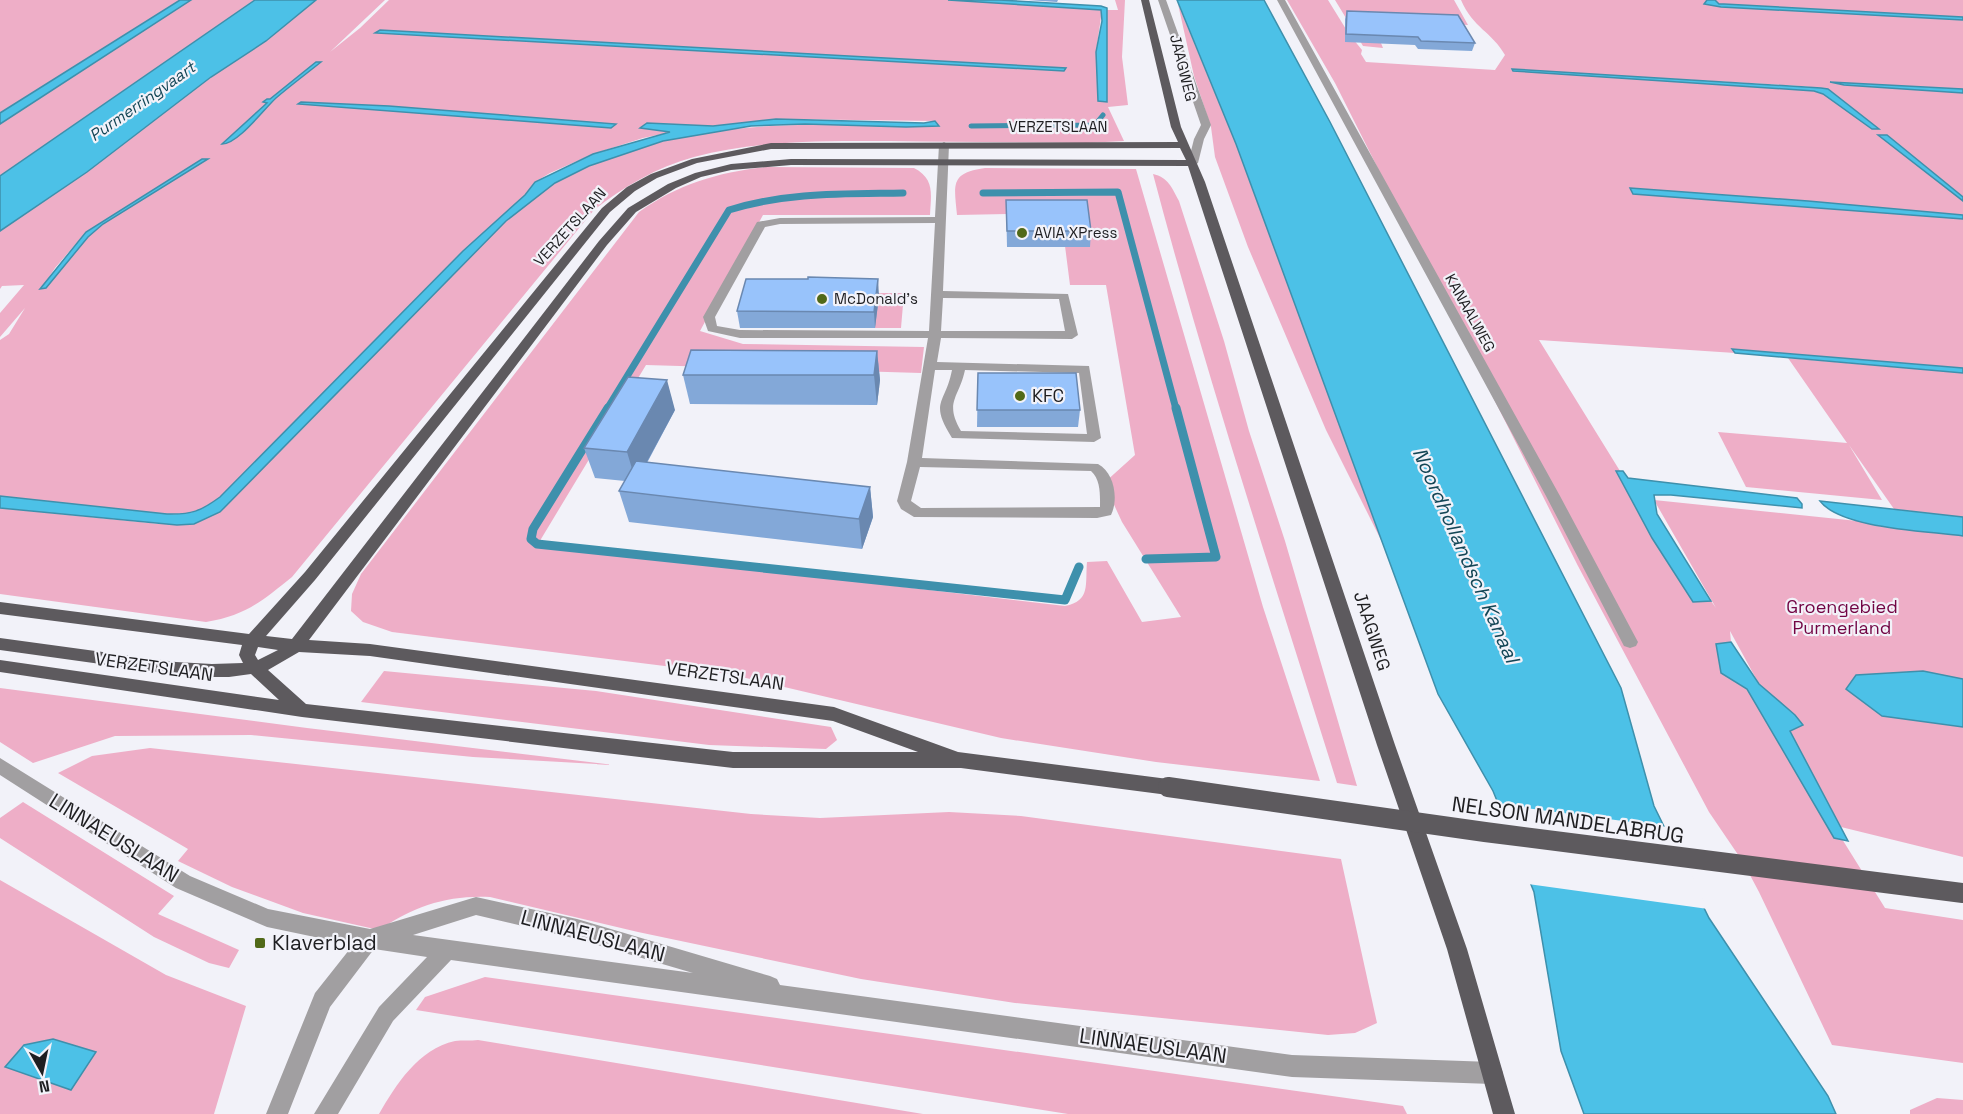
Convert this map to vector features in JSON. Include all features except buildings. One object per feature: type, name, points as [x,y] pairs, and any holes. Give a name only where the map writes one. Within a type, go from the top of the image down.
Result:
[{"type":"main road","name":"JAAGWEG","points":[[1144,0],[1176,127],[1188,154],[1456,950],[1504,1114]]},
{"type":"main road","name":"VERZETSLAAN","points":[[252,641],[310,576],[559,265],[606,210],[631,189],[654,176],[695,161],[771,146],[944,145],[1188,154]]},
{"type":"main road","name":"VERZETSLAAN","points":[[0,644],[187,670],[254,667],[267,664],[296,646],[603,243],[632,210],[672,186],[698,175],[731,168],[791,162],[944,162],[1188,154]]},
{"type":"main road","name":"VERZETSLAAN","points":[[0,608],[296,646],[370,650],[834,714],[961,760]]},
{"type":"main road","points":[[252,641],[247,655],[254,667],[302,710]]},
{"type":"main road","name":"VERZETSLAAN","points":[[0,666],[302,710],[733,760],[961,760],[1168,787]]},
{"type":"main road","name":"NELSON MANDELABRUG","points":[[1168,787],[1485,832],[1963,893]]},
{"type":"street","name":"JAAGWEG","points":[[1162,0],[1206,125],[1188,154]]},
{"type":"street","name":"KANAALWEG","points":[[1281,0],[1554,496],[1630,642]]},
{"type":"street","points":[[1188,154],[1199,139]]},
{"type":"street","points":[[914,462],[1093,467],[1100,469],[1103,474],[1106,511],[1097,513],[919,513],[906,506],[904,501],[914,462],[935,335],[944,145]]},
{"type":"street","points":[[938,294],[1064,296],[1072,335],[740,334],[712,328],[709,317],[761,225],[780,220],[942,220]]},
{"type":"street","points":[[929,366],[1085,369],[1094,438],[957,435],[946,418],[944,403],[957,381],[959,368]]},
{"type":"street","name":"LINNAEUSLAAN","points":[[0,766],[183,882],[267,918],[370,939],[446,951],[816,999],[1292,1065],[1492,1074]]},
{"type":"street","name":"LINNAEUSLAAN","points":[[370,939],[476,906],[577,929],[816,999]]},
{"type":"street","points":[[277,1114],[322,1000],[370,939]]},
{"type":"street","points":[[325,1114],[386,1014],[446,951]]},
{"type":"green space","points":[[0,0],[180,0],[0,113]]},
{"type":"green space","points":[[191,0],[255,0],[0,176],[0,124]]},
{"type":"green space","points":[[316,0],[385,0],[330,52],[360,28],[389,0],[948,0],[1097,8],[1102,10],[1096,52],[1106,53],[1107,10],[1118,10],[1115,0],[1125,0],[1122,57],[1128,105],[1108,107],[1124,141],[1087,143],[841,141],[767,144],[718,151],[667,166],[617,193],[594,210],[292,577],[262,600],[232,616],[206,622],[0,594],[0,508],[160,524],[194,524],[506,221],[556,182],[600,160],[647,145],[694,134],[743,128],[841,124],[938,126],[935,121],[776,119],[713,126],[647,123],[672,132],[643,138],[593,154],[535,182],[525,195],[463,251],[220,497],[207,506],[189,513],[167,514],[0,496],[0,340],[9,334],[25,308],[0,337],[0,313],[24,285],[2,286],[0,289],[0,231],[87,172],[211,77],[266,41]],"holes":[[[380,30],[1065,68],[1064,71],[377,33]],[[299,104],[615,125],[611,128]],[[202,159],[206,159],[103,224],[88,237],[41,289],[55,268],[86,232]]]},
{"type":"green space","name":"Groengebied Purmerland","points":[[1287,0],[1328,0],[1362,50],[1361,54],[1366,62],[1495,70],[1505,55],[1471,17],[1461,0],[1707,0],[1706,3],[1721,7],[1963,20],[1963,89],[1831,82],[1844,85],[1963,93],[1963,197],[1887,135],[1963,201],[1963,215],[1808,201],[1630,189],[1963,219],[1963,368],[1733,349],[1735,353],[1539,340],[1620,471],[1617,472],[1652,538],[1693,601],[1711,601],[1716,608],[1654,500],[1963,532],[1963,725],[1928,722],[1963,727],[1963,857],[1841,827],[1790,731],[1803,725],[1795,715],[1759,684],[1730,631],[1731,642],[1716,644],[1721,673],[1747,689],[1834,837],[1842,839],[1885,908],[1963,920],[1963,1063],[1832,1045],[1759,892],[1743,862],[1709,812],[1578,566],[1335,83]],"holes":[[[1513,70],[1821,88],[1823,94],[1814,91]]]},
{"type":"green space","points":[[1335,0],[1454,0],[1468,25],[1400,21],[1377,33],[1383,48],[1363,46]]},
{"type":"green space","points":[[1715,0],[1963,0],[1963,17],[1719,4]]},
{"type":"green space","points":[[1178,4],[1236,144],[1389,556],[1326,430],[1248,247],[1215,157],[1211,127],[1194,76]]},
{"type":"green space","points":[[766,167],[914,168],[921,172],[929,182],[930,215],[763,215],[700,331],[743,344],[924,347],[921,373],[646,365],[538,544],[1065,606],[1073,604],[1083,596],[1087,562],[1107,561],[1142,622],[1181,617],[1122,522],[1104,483],[1135,455],[1106,285],[1070,285],[1060,207],[1007,214],[957,215],[955,188],[957,182],[965,173],[974,170],[985,168],[1136,169],[1263,607],[1320,781],[1156,762],[1001,738],[729,674],[392,632],[363,622],[351,611],[352,594],[361,574],[639,212],[669,194],[700,181],[732,172]]},
{"type":"green space","points":[[1153,174],[1166,180],[1179,201],[1285,541],[1357,786],[1337,783],[1218,404]]},
{"type":"green space","points":[[863,293],[904,293],[901,328],[858,328]]},
{"type":"green space","points":[[1788,358],[1963,373],[1963,517],[1894,509],[1849,445],[1882,500],[1746,487],[1718,432],[1847,443]]},
{"type":"green space","points":[[384,671],[596,691],[831,727],[837,740],[826,749],[709,745],[361,702]]},
{"type":"green space","points":[[0,688],[614,765],[473,757],[251,735],[115,736],[33,763],[0,742]]},
{"type":"green space","points":[[150,748],[751,814],[820,818],[949,812],[1021,816],[1341,859],[1377,1023],[1355,1033],[1328,1035],[1015,1003],[861,979],[638,932],[490,897],[446,900],[418,908],[379,930],[303,913],[232,887],[178,861],[188,849],[58,773],[92,756]]},
{"type":"green space","points":[[23,802],[174,896],[158,914],[239,950],[229,968],[209,963],[154,937],[0,838],[0,818]]},
{"type":"green space","points":[[0,880],[166,975],[246,1006],[214,1114],[0,1114]],"holes":[[[53,1039],[96,1053],[5,1068],[24,1045]]]},
{"type":"green space","points":[[485,977],[1403,1106],[1407,1114],[1068,1114],[416,1010],[425,997]]},
{"type":"green space","points":[[478,1040],[923,1114],[379,1114],[401,1080],[419,1060],[442,1045],[455,1041]]},
{"type":"green space","points":[[1937,1098],[1963,1100],[1963,1114],[1910,1114],[1910,1110]]},
{"type":"water","points":[[180,0],[191,0],[0,124],[0,113]]},
{"type":"water","name":"Purmerringvaart","points":[[255,0],[316,0],[266,41],[211,77],[87,172],[0,231],[0,176]]},
{"type":"water","points":[[948,0],[999,0],[1107,8],[1107,102],[1098,101],[1096,52],[1102,21],[1101,10]]},
{"type":"water","name":"Noordhollandsch Kanaal","points":[[1177,0],[1264,0],[1330,122],[1621,688],[1654,806],[1709,918],[1828,1096],[1836,1114],[1584,1114],[1561,1051],[1534,892],[1493,791],[1438,694],[1236,144]]},
{"type":"water","points":[[1707,0],[1715,0],[1719,4],[1963,17],[1963,20],[1721,7],[1704,4]]},
{"type":"water","points":[[380,30],[1066,68],[1064,71],[375,33]]},
{"type":"water","points":[[316,62],[321,62],[276,98],[236,138],[222,144],[267,103],[263,102],[270,99]]},
{"type":"water","points":[[1512,69],[1828,89],[1879,129],[1872,129],[1823,94],[1814,91],[1513,71]]},
{"type":"water","points":[[1830,82],[1963,89],[1963,93],[1844,85]]},
{"type":"water","points":[[301,102],[389,106],[616,124],[611,128],[298,104]]},
{"type":"water","points":[[776,119],[924,123],[935,121],[939,126],[805,124],[751,126],[663,141],[589,166],[555,183],[506,221],[220,512],[194,524],[177,525],[0,508],[0,496],[167,514],[189,513],[207,506],[220,497],[463,251],[525,195],[535,182],[593,154],[670,132],[640,128],[647,123],[713,126]]},
{"type":"water","points":[[1878,135],[1887,135],[1963,197],[1963,201]]},
{"type":"water","points":[[202,159],[208,159],[103,224],[88,237],[46,288],[40,289],[86,232]]},
{"type":"water","points":[[1630,188],[1963,215],[1963,219],[1633,194]]},
{"type":"water","points":[[1732,349],[1963,368],[1963,373],[1735,353]]},
{"type":"water","points":[[1616,471],[1623,471],[1628,478],[1797,498],[1802,508],[1654,495],[1657,514],[1711,601],[1693,602],[1652,538]]},
{"type":"water","points":[[1820,501],[1963,517],[1963,536],[1866,523],[1846,518]]},
{"type":"water","points":[[1731,642],[1759,684],[1795,715],[1803,725],[1790,731],[1848,841],[1834,838],[1747,689],[1721,673],[1716,644]]},
{"type":"water","points":[[1923,671],[1963,679],[1963,727],[1882,716],[1846,689],[1856,675]]},
{"type":"water","points":[[53,1039],[96,1052],[71,1090],[5,1067],[24,1045]]},
{"type":"pier","points":[[1495,804],[1668,827],[1708,909],[1528,884]]},
{"type":"waterway","points":[[971,126],[1095,125],[1103,115]]},
{"type":"waterway","points":[[983,193],[1118,192],[1176,409]]},
{"type":"waterway","points":[[607,409],[729,210],[794,197],[903,193]]},
{"type":"waterway","points":[[608,408],[533,529],[531,539],[537,544],[1065,600],[1079,567]]},
{"type":"waterway","points":[[1146,559],[1216,557],[1176,408]]},
{"type":"place","name":"AVIA XPress","points":[[1022,233]]},
{"type":"place","name":"McDonald's","points":[[822,299]]},
{"type":"place","name":"KFC","points":[[1020,396]]},
{"type":"place","name":"Klaverblad","points":[[260,943]]}]
